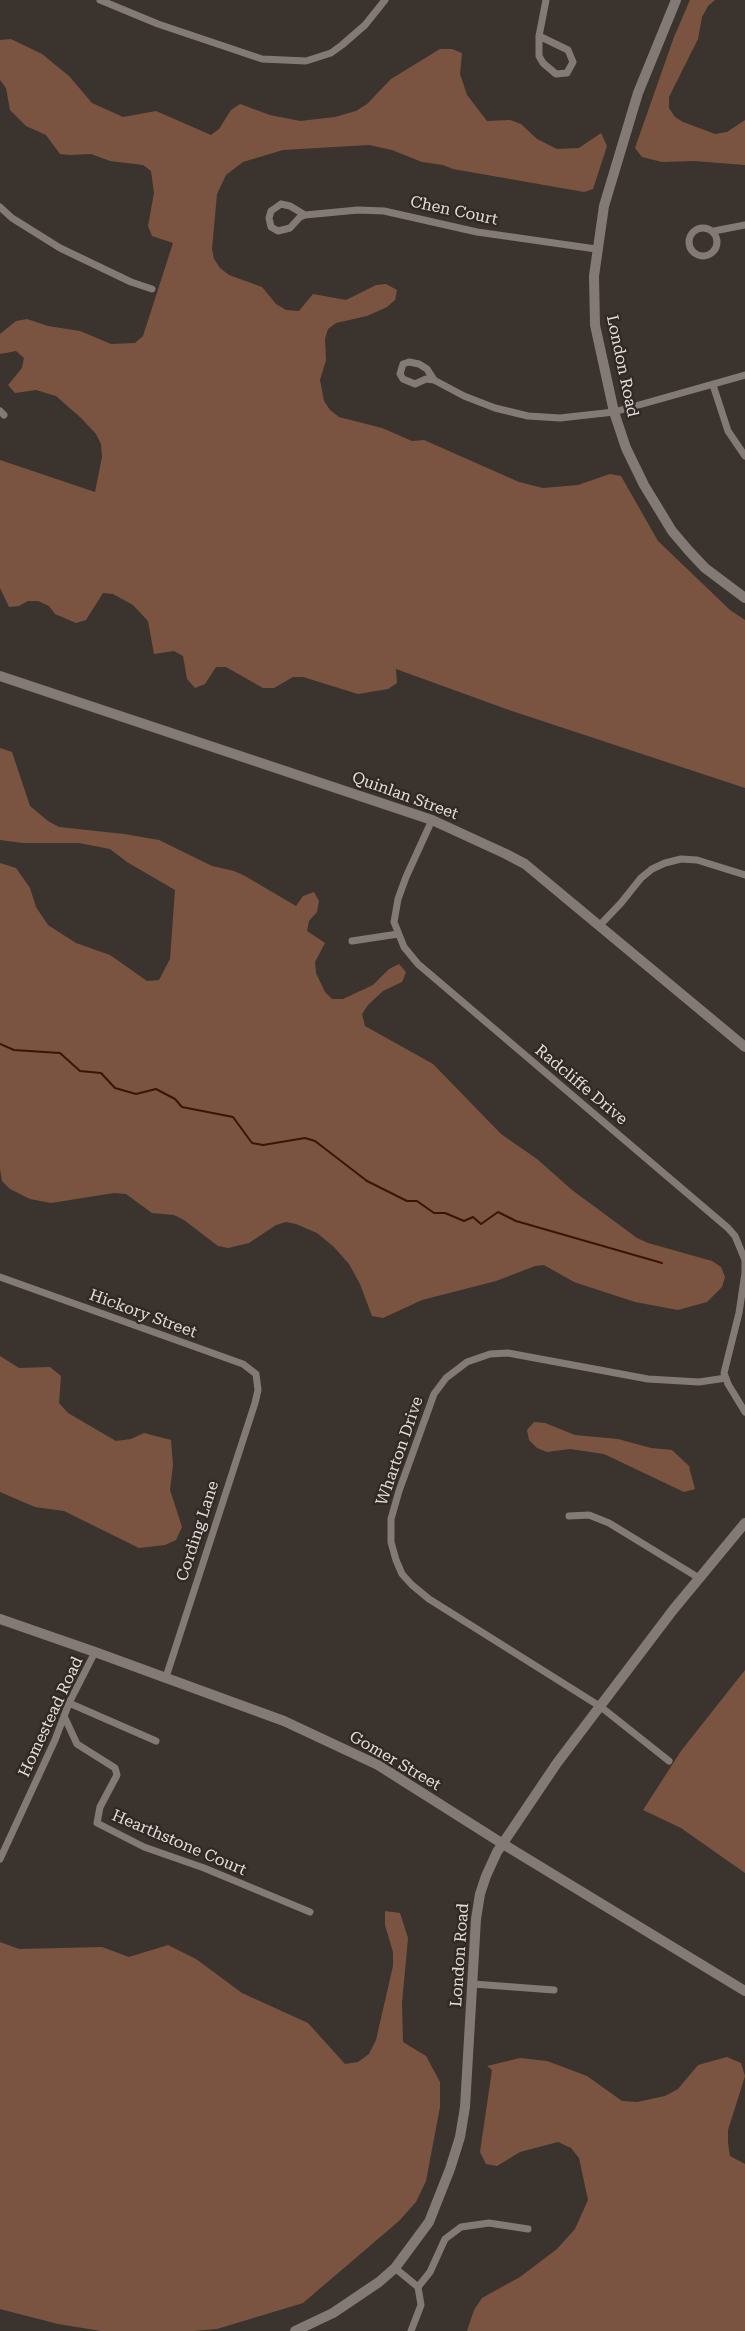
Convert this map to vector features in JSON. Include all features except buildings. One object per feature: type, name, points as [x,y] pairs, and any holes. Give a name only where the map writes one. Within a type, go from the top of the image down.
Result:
[{"type":"street","points":[[100,0],[158,24],[262,59],[306,61],[331,53],[342,45],[365,25],[385,0]]},
{"type":"street","points":[[539,36],[568,50],[573,62],[567,73],[556,74],[543,63],[540,56],[539,36],[546,0]]},
{"type":"street","name":"London Road","points":[[676,0],[638,93],[611,181],[596,249],[595,325],[614,412],[626,448],[635,466],[672,531],[705,568],[745,598]]},
{"type":"street","name":"Chen Court","points":[[305,215],[291,206],[281,204],[270,211],[269,223],[271,227],[284,230],[290,228],[305,215],[358,210],[384,211],[477,232],[596,249]]},
{"type":"street","points":[[0,207],[12,218],[60,248],[131,282],[152,289]]},
{"type":"street","points":[[714,231],[717,242],[712,253],[702,257],[694,253],[689,243],[695,231],[706,228],[714,231],[745,225]]},
{"type":"street","points":[[434,380],[427,369],[414,363],[404,364],[400,375],[403,379],[415,384],[426,379],[434,380],[464,396],[495,408],[528,416],[560,418],[614,412],[745,375]]},
{"type":"street","points":[[713,385],[728,431],[745,456]]},
{"type":"street","name":"Quinlan Street","points":[[0,676],[432,820],[497,849],[525,864],[745,1047]]},
{"type":"street","points":[[352,941],[398,934],[394,922],[398,899],[432,820]]},
{"type":"street","points":[[600,925],[641,878],[652,869],[665,863],[681,859],[697,860],[745,875]]},
{"type":"street","name":"Radcliffe Drive","points":[[398,934],[404,947],[418,964],[735,1236],[745,1260],[745,1273],[739,1312],[727,1354],[724,1373],[726,1378]]},
{"type":"street","name":"Hickory Street","points":[[0,1277],[243,1364],[256,1374],[257,1394]]},
{"type":"street","name":"Wharton Drive","points":[[669,1761],[601,1707],[429,1599],[412,1585],[402,1574],[391,1542],[391,1519],[434,1394],[446,1378],[467,1362],[490,1354],[508,1353],[648,1379],[699,1382],[726,1378]]},
{"type":"street","points":[[726,1378],[745,1412]]},
{"type":"street","name":"Cording Lane","points":[[166,1677],[257,1394]]},
{"type":"street","points":[[569,1515],[589,1515],[609,1523],[699,1578]]},
{"type":"street","name":"London Road","points":[[295,2331],[333,2313],[395,2268],[429,2222],[460,2137],[467,2090],[476,1919],[480,1894],[497,1852],[557,1763],[673,1610],[745,1523]]},
{"type":"street","name":"Gomer Street","points":[[0,1619],[166,1677],[324,1738],[378,1765],[745,1991]]},
{"type":"street","name":"Homestead Road","points":[[0,1859],[69,1703],[95,1652]]},
{"type":"street","points":[[69,1703],[156,1741]]},
{"type":"street","name":"Hearthstone Court","points":[[64,1716],[77,1744],[115,1768],[117,1775],[100,1808],[97,1823],[144,1847],[204,1868],[310,1912]]},
{"type":"street","points":[[473,1984],[554,1990]]},
{"type":"street","points":[[418,2287],[430,2272],[445,2239],[461,2227],[489,2223],[528,2229]]},
{"type":"street","points":[[395,2268],[418,2287],[421,2305],[411,2331]]},
{"type":"shaded area","points":[[690,0],[715,0],[708,6],[702,17],[698,39],[669,97],[669,108],[675,117],[683,122],[715,134],[727,132],[745,120],[745,165],[694,161],[662,162],[642,157],[635,148],[674,37]]},
{"type":"shaded area","points":[[11,39],[42,54],[69,76],[92,103],[123,117],[156,111],[211,135],[219,129],[231,110],[240,104],[270,115],[300,121],[335,117],[356,111],[367,104],[391,79],[440,49],[452,49],[462,53],[460,74],[467,95],[487,121],[510,120],[521,124],[537,139],[557,149],[579,148],[601,133],[607,146],[593,189],[584,192],[453,169],[369,145],[283,150],[243,162],[226,175],[217,194],[212,249],[214,259],[229,275],[262,287],[276,304],[286,310],[299,311],[313,294],[346,300],[376,285],[386,284],[397,290],[395,300],[387,307],[367,316],[336,323],[328,329],[325,339],[326,360],[320,380],[324,401],[339,417],[382,428],[412,441],[424,440],[519,482],[543,488],[578,485],[610,474],[621,476],[658,541],[730,610],[745,620],[745,788],[509,710],[396,669],[397,683],[388,689],[358,694],[303,677],[293,677],[274,688],[263,688],[226,667],[216,667],[205,684],[195,688],[187,679],[183,656],[174,651],[154,654],[148,621],[133,605],[113,594],[103,593],[86,620],[76,623],[55,614],[49,606],[38,601],[28,601],[19,606],[9,607],[0,588],[0,460],[95,492],[102,457],[101,444],[96,434],[56,396],[36,390],[15,393],[8,385],[22,368],[24,358],[16,351],[0,354],[0,334],[16,321],[27,319],[48,326],[80,331],[111,344],[135,343],[143,336],[173,243],[152,236],[148,226],[154,193],[151,171],[143,165],[110,161],[91,154],[60,154],[46,135],[26,126],[10,110],[6,88],[0,80],[0,40]]},
{"type":"shaded area","points":[[0,748],[12,752],[30,806],[59,827],[159,840],[212,866],[245,876],[296,906],[303,896],[314,892],[319,901],[317,912],[309,921],[307,931],[325,943],[315,962],[316,973],[325,992],[332,999],[343,999],[373,985],[389,969],[399,964],[406,972],[402,982],[383,991],[368,1005],[362,1014],[365,1026],[433,1064],[501,1134],[537,1159],[572,1190],[637,1238],[712,1261],[721,1267],[725,1277],[722,1287],[707,1302],[678,1310],[635,1302],[574,1282],[544,1265],[535,1266],[496,1281],[422,1300],[383,1318],[372,1316],[360,1284],[349,1264],[334,1247],[317,1233],[296,1224],[286,1222],[276,1225],[249,1243],[228,1248],[218,1246],[174,1215],[152,1213],[126,1194],[114,1193],[51,1203],[30,1199],[10,1189],[2,1181],[0,1169],[0,863],[16,868],[30,888],[36,907],[48,925],[76,943],[110,955],[147,981],[159,980],[170,959],[175,890],[127,862],[110,849],[79,843],[23,843],[0,840]]},
{"type":"shaded area","points":[[0,1356],[19,1368],[50,1367],[61,1376],[59,1403],[68,1413],[116,1441],[131,1439],[144,1433],[171,1440],[173,1465],[170,1490],[182,1527],[176,1540],[165,1545],[139,1548],[64,1511],[35,1507],[0,1492]]},
{"type":"shaded area","points":[[534,1422],[545,1423],[575,1435],[618,1439],[651,1448],[672,1450],[689,1466],[691,1469],[689,1467],[695,1489],[684,1492],[604,1454],[570,1449],[547,1452],[537,1448],[529,1440],[527,1430]]},
{"type":"shaded area","points":[[745,1670],[745,1873],[681,1828],[643,1810],[681,1751]]},
{"type":"shaded area","points":[[385,1911],[400,1913],[408,1938],[402,2003],[403,2042],[426,2056],[440,2082],[440,2107],[426,2181],[416,2202],[399,2221],[303,2303],[217,2329],[101,2331],[58,2324],[0,2309],[0,1942],[19,1949],[102,1947],[129,1957],[168,1945],[196,1959],[242,1993],[308,2023],[345,2064],[358,2062],[369,2054],[376,2040],[393,1966],[393,1952],[385,1925]]},
{"type":"shaded area","points":[[727,2057],[741,2063],[745,2076],[728,2130],[728,2143],[730,2156],[745,2164],[745,2331],[467,2331],[474,2310],[482,2298],[520,2277],[557,2249],[575,2229],[588,2200],[579,2158],[571,2148],[558,2142],[520,2152],[497,2166],[486,2164],[480,2152],[492,2070],[487,2066],[520,2058],[547,2061],[587,2076],[622,2101],[637,2102],[665,2096],[678,2089],[698,2065]]},
{"type":"waterway","points":[[0,1044],[14,1050],[60,1053],[80,1071],[101,1073],[115,1088],[136,1094],[156,1089],[175,1099],[182,1107],[233,1117],[252,1143],[263,1145],[305,1138],[315,1141],[367,1181],[407,1201],[417,1201],[434,1213],[445,1213],[464,1221],[473,1217],[481,1224],[498,1212],[516,1221],[662,1263]]}]
